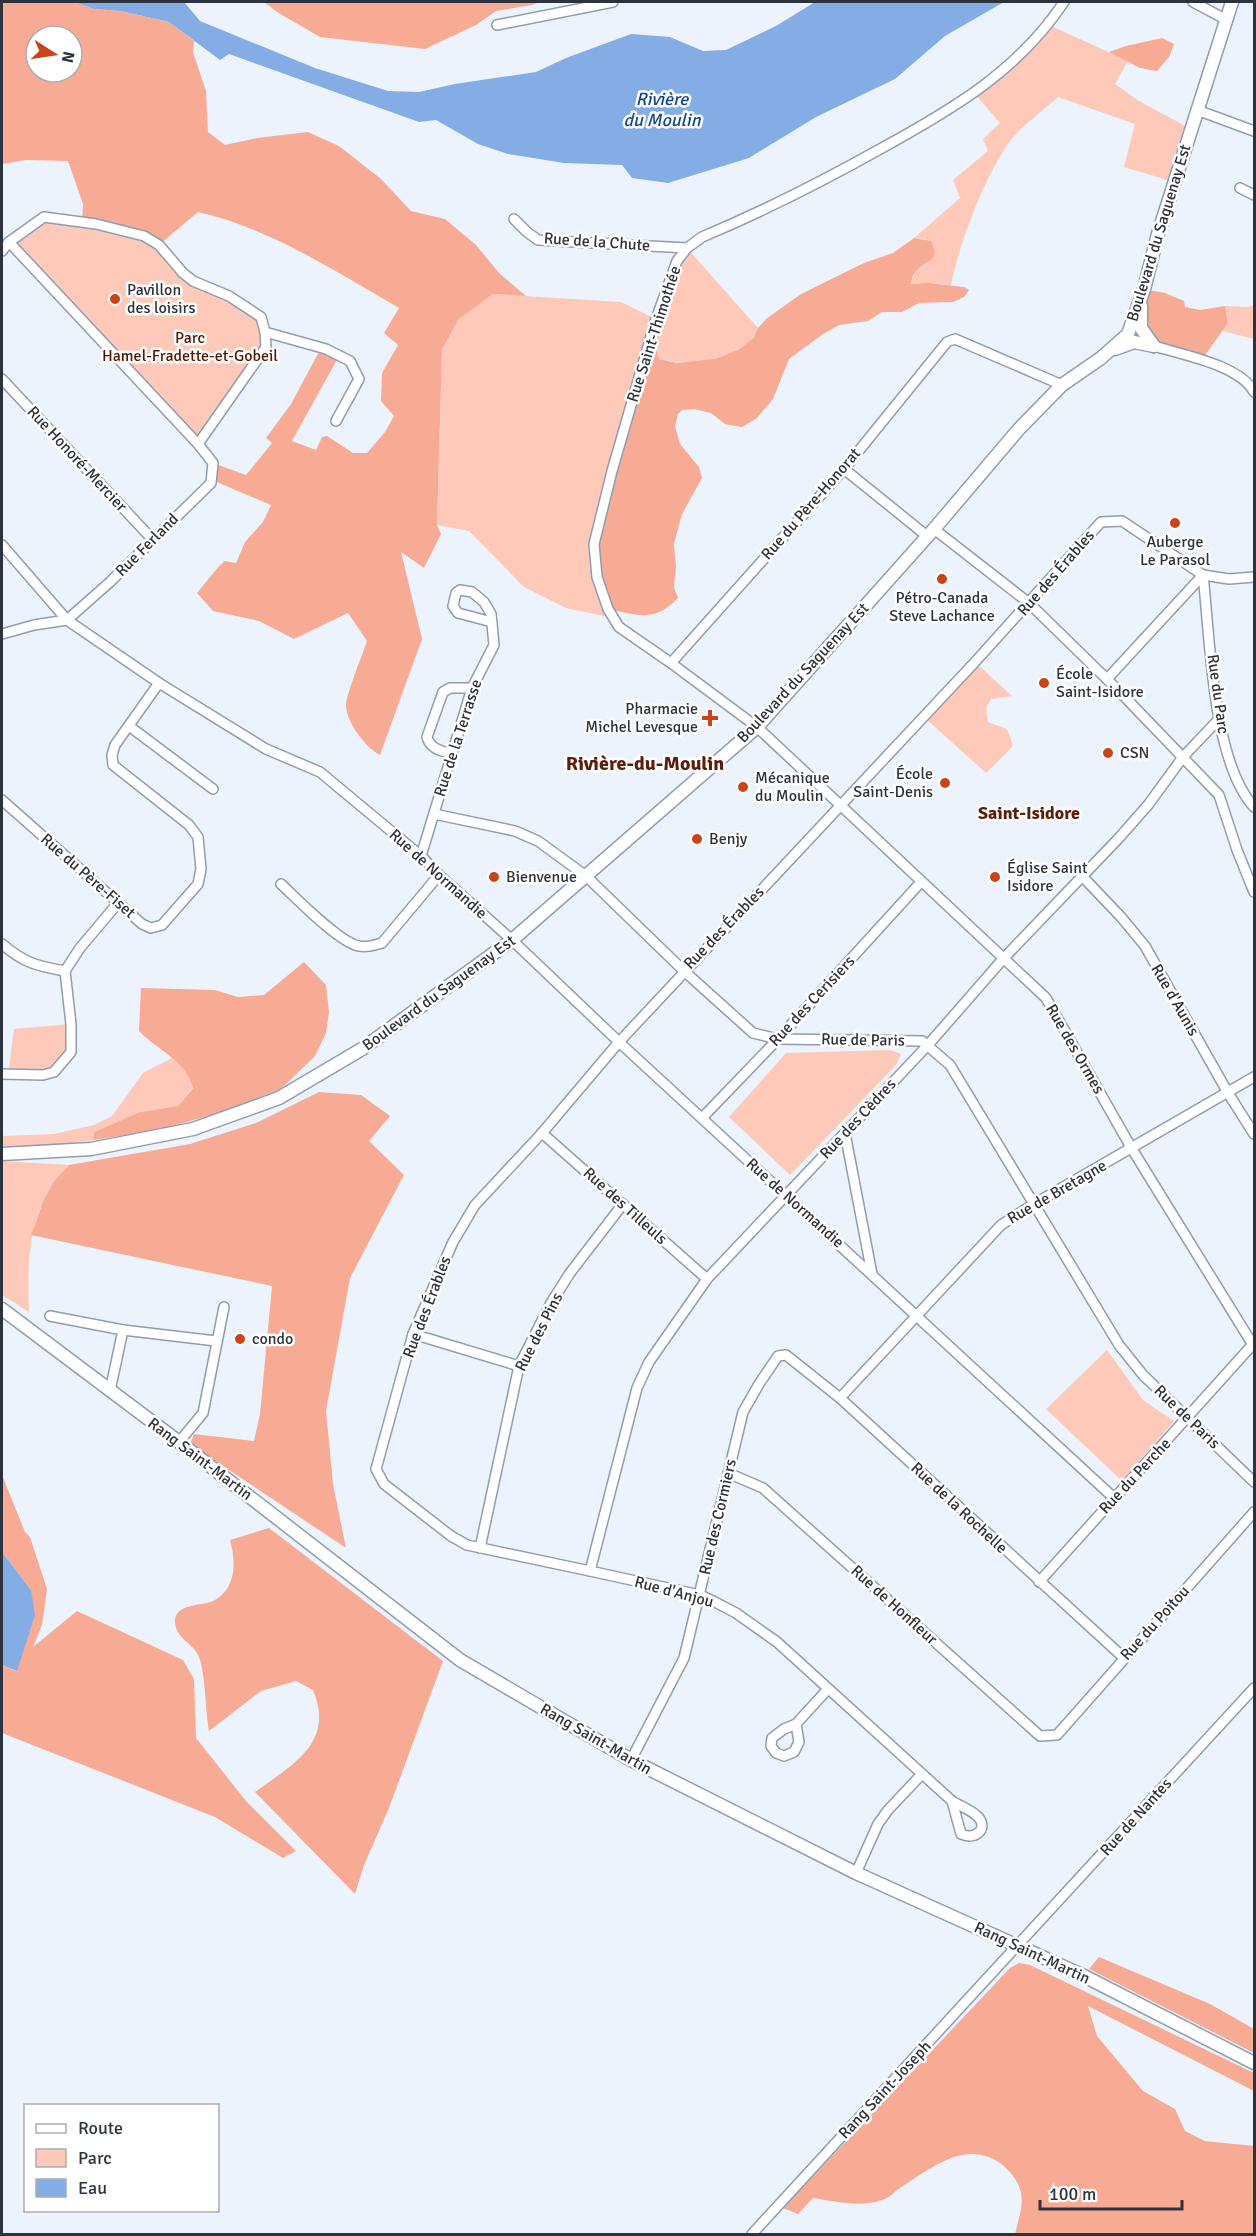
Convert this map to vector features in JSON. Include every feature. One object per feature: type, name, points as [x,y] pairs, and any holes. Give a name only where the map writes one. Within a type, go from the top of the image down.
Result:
[{"type":"main road","name":"Boulevard du Saguenay Est","points":[[2,1154],[91,1149],[193,1129],[279,1098],[362,1049],[513,940],[758,727],[1019,429],[1062,385],[1101,358],[1128,334],[1144,289],[1158,234],[1232,2]]},
{"type":"main road","points":[[1144,289],[1140,309],[1142,328],[1154,346]]},
{"type":"main road","points":[[1101,358],[1119,346],[1134,342],[1154,346]]},
{"type":"main road","name":"Rang Saint-Martin","points":[[2,1309],[179,1442],[460,1660],[631,1760],[856,1873],[1083,1975],[1254,2063]]},
{"type":"street","points":[[496,25],[613,2]]},
{"type":"street","name":"Rue Saint-Thimothée","points":[[758,727],[619,627],[608,609],[597,577],[594,544],[612,471],[656,319],[678,261],[687,248],[702,237],[819,183],[975,94],[1027,50],[1064,2]]},
{"type":"street","points":[[1193,2],[1225,19]]},
{"type":"street","points":[[1197,110],[1254,131]]},
{"type":"street","points":[[1240,188],[1254,195]]},
{"type":"street","points":[[2,251],[9,242],[44,217],[89,223],[144,236],[159,245],[193,281],[229,296],[261,317],[266,347],[198,444],[9,242]]},
{"type":"street","name":"Rue de la Chute","points":[[514,219],[538,240],[687,248]]},
{"type":"street","points":[[265,332],[326,350],[350,361],[359,379],[336,421]]},
{"type":"street","name":"Rue du Père-Honorat","points":[[671,663],[843,469],[947,342],[955,339],[1062,385]]},
{"type":"street","points":[[1154,346],[1233,371],[1250,383],[1254,392]]},
{"type":"street","name":"Rue Honoré-Mercier","points":[[2,379],[153,540]]},
{"type":"street","name":"Rue Ferland","points":[[67,621],[211,483],[213,463],[198,444]]},
{"type":"street","points":[[843,469],[1029,603],[1183,757],[1219,795],[1254,892]]},
{"type":"street","name":"Rue des Érables","points":[[384,1484],[376,1469],[413,1334],[453,1242],[475,1205],[542,1133],[619,1042],[842,805],[1101,522],[1122,521],[1203,575]]},
{"type":"street","name":"Rue de Normandie","points":[[2,545],[67,621],[159,683],[266,749],[320,772],[421,856],[619,1042],[1114,1498]]},
{"type":"street","points":[[1107,679],[1203,575],[1229,579],[1254,577]]},
{"type":"street","name":"Rue du Parc","points":[[1203,575],[1218,720],[1234,777],[1254,807]]},
{"type":"street","points":[[2,634],[34,625],[67,621]]},
{"type":"street","name":"Rue de la Terrasse","points":[[421,856],[472,688],[494,645],[492,622]]},
{"type":"street","name":"Rue du Père-Fiset","points":[[2,800],[142,924],[151,928],[162,925],[198,885],[201,870],[198,837],[189,825],[113,765],[112,755],[115,745],[159,683]]},
{"type":"street","points":[[452,754],[435,748],[429,743],[427,737],[443,692],[450,688],[472,688]]},
{"type":"street","name":"Rue des Cèdres","points":[[590,1571],[637,1388],[649,1362],[707,1280],[928,1045],[1003,959],[1148,805],[1183,757],[1218,720]]},
{"type":"street","points":[[129,726],[213,789]]},
{"type":"street","name":"Rue des Ormes","points":[[758,727],[1046,998],[1131,1149],[1254,1344]]},
{"type":"street","name":"Rue de Paris","points":[[434,814],[515,831],[538,841],[586,876],[684,971],[753,1033],[778,1039],[922,1041],[928,1045],[950,1065],[1119,1345],[1143,1375],[1254,1482]]},
{"type":"street","points":[[281,884],[344,940],[358,946],[371,946],[382,943],[439,875]]},
{"type":"street","name":"Rue d'Aunis","points":[[1082,876],[1121,917],[1144,946],[1254,1134]]},
{"type":"street","name":"Rue des Cerisiers","points":[[702,1118],[778,1039],[921,882]]},
{"type":"street","points":[[2,1074],[43,1075],[54,1072],[71,1052],[71,1024],[65,971],[80,948],[118,903]]},
{"type":"street","points":[[2,944],[18,959],[34,966],[65,971]]},
{"type":"street","name":"Rue de Bretagne","points":[[840,1398],[1001,1225],[1254,1077]]},
{"type":"street","name":"Rue des Tilleuls","points":[[542,1133],[707,1280]]},
{"type":"street","name":"Rue de Normandie","points":[[845,1133],[872,1274]]},
{"type":"street","name":"Rue des Pins","points":[[480,1548],[519,1366],[551,1303],[570,1273],[623,1204]]},
{"type":"street","points":[[179,1442],[203,1413],[224,1307]]},
{"type":"street","points":[[50,1316],[123,1330],[216,1341]]},
{"type":"street","points":[[110,1391],[123,1330]]},
{"type":"street","points":[[413,1334],[519,1366]]},
{"type":"street","name":"Rue du Perche","points":[[1039,1582],[1254,1344]]},
{"type":"street","name":"Rue des Cormiers","points":[[631,1760],[684,1659],[743,1412],[778,1356],[786,1355],[791,1360]]},
{"type":"street","name":"Rue de la Rochelle","points":[[791,1360],[840,1398],[1124,1658]]},
{"type":"street","name":"Rue de Honfleur","points":[[728,1473],[763,1488],[1040,1736],[1057,1735]]},
{"type":"street","name":"Rue d'Anjou","points":[[384,1484],[451,1536],[467,1545],[700,1595],[736,1613],[777,1642],[952,1801]]},
{"type":"street","name":"Rue du Poitou","points":[[1057,1735],[1254,1512]]},
{"type":"street","name":"Rue de Nantes","points":[[1018,1946],[1254,1688]]},
{"type":"street","points":[[796,1724],[828,1689]]},
{"type":"street","points":[[856,1873],[878,1824],[922,1774]]},
{"type":"street","name":"Rang Saint-Joseph","points":[[752,2235],[1018,1946]]},
{"type":"green space","points":[[1047,24],[1128,61],[1115,84],[1139,101],[1191,129],[1174,182],[1124,167],[1135,124],[1058,97],[1020,130],[1000,156],[974,210],[960,249],[951,285],[910,284],[915,273],[933,258],[926,239],[914,238],[960,198],[953,180],[988,151],[983,139],[1000,123],[975,94]]},
{"type":"green space","name":"Parc Hamel-Fradette-et-Gobeil","points":[[44,217],[144,236],[183,273],[261,317],[266,347],[198,444],[9,242]]},
{"type":"green space","points":[[687,248],[758,328],[741,348],[729,354],[715,359],[686,362],[659,359],[654,342],[656,323],[608,609],[604,616],[566,608],[524,587],[469,531],[437,525],[442,350],[458,320],[493,294],[621,302],[656,319]]},
{"type":"green space","points":[[1254,305],[1254,339],[1223,331],[1228,323],[1225,306]]},
{"type":"green space","points":[[975,662],[1012,696],[991,699],[986,708],[988,722],[1007,729],[1013,746],[986,773],[924,717]]},
{"type":"green space","points":[[71,1024],[71,1052],[54,1072],[8,1075],[14,1029]]},
{"type":"green space","points":[[890,1050],[901,1054],[896,1065],[790,1175],[729,1117],[786,1053]]},
{"type":"green space","points":[[172,1058],[186,1071],[193,1087],[178,1106],[140,1112],[94,1132],[93,1140],[50,1146],[2,1146],[2,1136],[54,1134],[94,1125],[112,1116],[143,1073]]},
{"type":"green space","points":[[2,1161],[69,1165],[55,1181],[45,1198],[33,1233],[30,1252],[29,1312],[2,1295]]},
{"type":"green space","points":[[1107,1350],[1143,1400],[1174,1421],[1122,1481],[1046,1409]]},
{"type":"shaded area","points":[[2,2],[74,2],[94,9],[121,11],[169,22],[194,41],[193,52],[206,91],[208,132],[225,145],[257,138],[308,132],[339,146],[381,179],[411,211],[445,219],[476,245],[499,273],[526,296],[493,294],[458,320],[442,350],[437,525],[441,534],[424,568],[401,552],[422,639],[380,755],[369,747],[358,734],[347,712],[349,692],[367,641],[348,613],[294,639],[259,621],[213,611],[197,593],[225,561],[236,563],[245,542],[263,522],[271,505],[212,480],[213,463],[246,475],[272,443],[266,438],[291,404],[321,348],[339,356],[292,441],[316,450],[322,437],[327,436],[353,453],[367,453],[385,432],[394,416],[381,401],[382,373],[398,345],[384,333],[399,308],[302,252],[225,219],[198,212],[159,245],[82,222],[83,204],[68,161],[26,160],[2,164]]},
{"type":"shaded area","points":[[264,2],[540,2],[496,11],[476,25],[425,49],[320,37]]},
{"type":"shaded area","points":[[1162,38],[1174,44],[1169,57],[1157,71],[1140,68],[1109,52],[1126,46]]},
{"type":"shaded area","points":[[914,238],[931,241],[934,253],[933,257],[914,274],[910,284],[928,283],[964,287],[969,290],[964,297],[953,302],[919,303],[902,312],[882,312],[868,321],[839,325],[823,334],[789,359],[773,399],[757,418],[742,427],[725,424],[711,413],[694,409],[682,410],[678,414],[675,426],[680,444],[699,467],[702,478],[682,514],[674,544],[676,567],[674,587],[678,598],[669,606],[653,614],[637,615],[608,609],[594,544],[656,319],[654,342],[659,359],[677,363],[715,359],[738,350],[753,338],[766,319],[801,294],[864,263],[893,253]]},
{"type":"shaded area","points":[[1144,289],[1165,293],[1184,301],[1185,307],[1200,310],[1225,306],[1228,323],[1201,361],[1154,346],[1128,334]]},
{"type":"shaded area","points":[[304,962],[326,985],[329,1012],[326,1033],[315,1056],[281,1089],[215,1114],[158,1130],[93,1140],[94,1132],[140,1112],[178,1106],[193,1088],[178,1063],[139,1031],[141,988],[215,990],[238,997],[264,995]]},
{"type":"shaded area","points":[[319,1092],[361,1095],[390,1116],[369,1141],[404,1175],[350,1278],[326,1411],[333,1484],[346,1548],[190,1444],[194,1434],[254,1441],[260,1414],[272,1286],[31,1235],[44,1199],[55,1180],[69,1165],[190,1144],[256,1123]]},
{"type":"shaded area","points":[[2,1475],[25,1532],[30,1537],[47,1589],[42,1625],[33,1647],[77,1611],[183,1660],[194,1679],[196,1738],[246,1801],[296,1851],[283,1858],[215,1817],[2,1733],[2,1665],[16,1671],[31,1590],[2,1552]]},
{"type":"shaded area","points":[[269,1528],[443,1661],[389,1808],[364,1865],[355,1894],[255,1792],[296,1761],[314,1738],[319,1724],[313,1690],[296,1681],[261,1691],[209,1731],[199,1657],[176,1627],[176,1615],[184,1608],[213,1601],[227,1589],[231,1582],[234,1565],[230,1540]]},
{"type":"shaded area","points":[[1099,1957],[1210,2004],[1254,2029],[1254,2053],[1089,1969]]},
{"type":"shaded area","points":[[1019,1963],[1030,1965],[1254,2073],[1254,2091],[1088,2006],[1097,2036],[1143,2091],[1175,2109],[1185,2131],[1205,2141],[1254,2146],[1254,2234],[1015,2234],[1022,2199],[1018,2183],[1005,2167],[991,2158],[977,2154],[963,2155],[935,2165],[888,2197],[874,2202],[848,2203],[813,2198],[798,2214],[783,2208],[1010,1968]]},
{"type":"water","name":"Rivière du Moulin","points":[[74,2],[185,3],[200,21],[315,68],[388,91],[419,92],[455,84],[536,72],[566,58],[631,34],[670,37],[703,51],[726,50],[776,26],[815,2],[1004,2],[945,36],[895,79],[816,117],[749,158],[668,183],[632,178],[622,165],[564,163],[508,154],[478,144],[436,120],[419,122],[229,54],[220,60],[169,22],[121,11],[94,9]]},
{"type":"water","points":[[2,1552],[31,1590],[35,1615],[17,1671],[2,1665]]},
{"type":"place","name":"Pavillon des loisirs","points":[[115,299]]},
{"type":"place","name":"Auberge Le Parasol","points":[[1175,523]]},
{"type":"place","name":"Pétro-Canada Steve Lachance","points":[[942,579]]},
{"type":"place","name":"École Saint-Isidore","points":[[1044,683]]},
{"type":"place","name":"Pharmacie Michel Levesque","points":[[710,718]]},
{"type":"place","name":"CSN","points":[[1108,753]]},
{"type":"place","name":"École Saint-Denis","points":[[945,783]]},
{"type":"place","name":"Mécanique du Moulin","points":[[743,787]]},
{"type":"place","name":"Benjy","points":[[697,839]]},
{"type":"place","name":"Bienvenue","points":[[494,877]]},
{"type":"place","name":"Église Saint Isidore","points":[[995,877]]},
{"type":"place","name":"condo","points":[[240,1339]]},
{"type":"district","name":"Rivière-du-Moulin","points":[[645,763]]},
{"type":"district","name":"Saint-Isidore","points":[[1029,813]]}]
